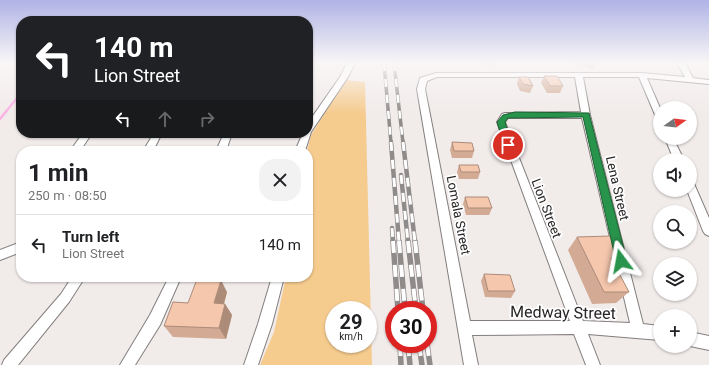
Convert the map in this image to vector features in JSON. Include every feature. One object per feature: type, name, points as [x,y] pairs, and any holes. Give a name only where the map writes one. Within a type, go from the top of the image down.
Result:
[{"type":"street","points":[[313,123],[342,80]]},
{"type":"street","name":"Lomala Street","points":[[423,80],[421,88],[471,365]]},
{"type":"street","name":"Lena Street","points":[[580,80],[586,115],[638,330]]},
{"type":"street","points":[[644,80],[653,101]]},
{"type":"street","points":[[690,80],[709,82]]},
{"type":"street","name":"Lion Street","points":[[586,115],[515,115],[505,116],[501,122],[593,365]]},
{"type":"street","points":[[695,197],[709,230]]},
{"type":"street","points":[[0,254],[16,248]]},
{"type":"street","points":[[9,365],[65,298],[76,282]]},
{"type":"street","points":[[126,365],[158,314],[173,282]]},
{"type":"street","points":[[251,365],[265,324],[277,282]]},
{"type":"street","name":"Medway Street","points":[[465,328],[578,328],[638,330],[653,332]]},
{"type":"street","points":[[697,340],[709,343]]},
{"type":"shaded area","points":[[346,80],[365,82],[370,301],[325,301],[325,353],[372,353],[372,365],[260,365],[274,332],[285,282],[313,282],[313,146],[308,146],[310,138],[313,138],[313,132]]},
{"type":"building","points":[[521,80],[530,80],[533,86],[523,84]]},
{"type":"building","points":[[546,80],[559,80],[563,86],[550,86]]},
{"type":"building","points":[[452,142],[472,143],[474,151],[454,151]]},
{"type":"building","points":[[459,165],[478,165],[480,172],[461,172]]},
{"type":"building","points":[[465,197],[488,197],[492,208],[468,208]]},
{"type":"building","points":[[611,236],[623,258],[611,258],[629,292],[604,292],[577,237]]},
{"type":"building","points":[[484,274],[510,275],[515,291],[488,291]]},
{"type":"building","points":[[196,282],[220,282],[214,303],[225,304],[219,328],[164,326],[173,302],[188,303]]},
{"type":"waterway","points":[[0,119],[16,99]]},
{"type":"railway","points":[[385,80],[391,143]]},
{"type":"railway","points":[[396,80],[403,143]]},
{"type":"railway","points":[[391,142],[399,242]]},
{"type":"railway","points":[[403,142],[415,242]]},
{"type":"railway","points":[[401,175],[408,242]]},
{"type":"railway","points":[[392,228],[393,242]]},
{"type":"railway","points":[[393,241],[397,301]]},
{"type":"railway","points":[[399,241],[404,301]]},
{"type":"railway","points":[[408,241],[415,301]]},
{"type":"railway","points":[[415,241],[422,301]]},
{"type":"railway","points":[[400,353],[401,365]]},
{"type":"railway","points":[[409,353],[410,365]]},
{"type":"railway","points":[[420,353],[422,365]]},
{"type":"railway","points":[[428,353],[430,365]]},
{"type":"route","points":[[508,145],[501,122],[505,116],[586,115],[621,261]]}]
